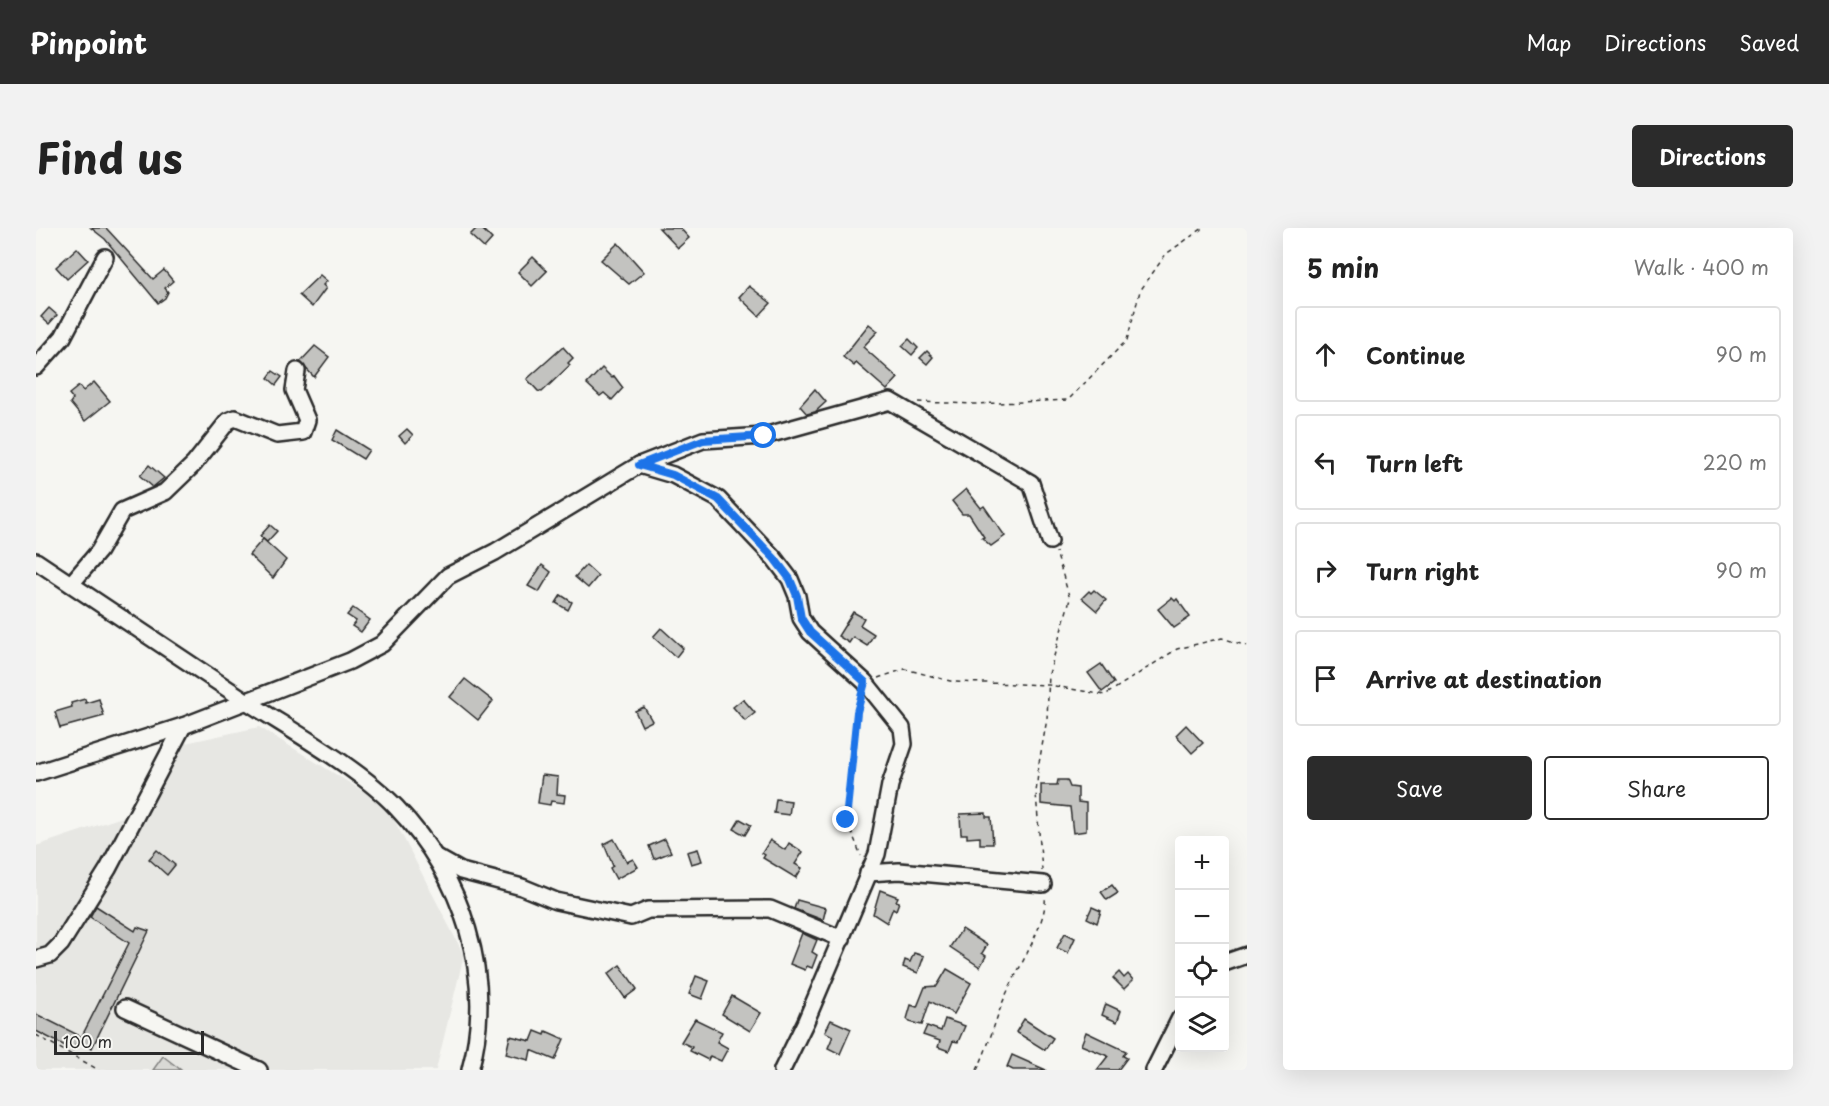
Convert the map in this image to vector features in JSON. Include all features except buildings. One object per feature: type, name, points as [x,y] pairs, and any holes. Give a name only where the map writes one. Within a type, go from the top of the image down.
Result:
[{"type":"street","points":[[36,367],[63,337],[105,257]]},
{"type":"street","points":[[71,584],[99,551],[122,511],[165,492],[194,464],[228,421],[235,418],[277,435],[303,432],[307,420],[294,390],[297,371]]},
{"type":"street","points":[[36,773],[183,726],[350,661],[382,644],[448,576],[495,552],[639,465],[703,440],[764,436],[890,401],[1030,483],[1050,541]]},
{"type":"street","points":[[639,465],[673,475],[718,499],[774,558],[790,579],[797,596],[801,618],[810,632],[865,682],[902,728],[904,744],[890,785],[877,854],[842,939],[782,1070]]},
{"type":"street","points":[[36,561],[328,754],[395,806],[436,857],[455,893],[470,933],[477,966],[479,999],[470,1070]]},
{"type":"street","points":[[36,959],[50,955],[61,944],[108,869],[183,726]]},
{"type":"street","points":[[436,857],[461,871],[522,887],[556,901],[631,917],[648,910],[770,909],[842,939]]},
{"type":"street","points":[[868,873],[899,871],[1043,884]]},
{"type":"street","points":[[455,893],[483,878]]},
{"type":"street","points":[[1229,961],[1247,955]]},
{"type":"street","points":[[125,1008],[259,1070]]},
{"type":"street","points":[[1154,1070],[1175,1026]]},
{"type":"path","points":[[911,402],[975,404],[1068,400],[1127,340],[1140,291],[1166,254],[1203,228]]},
{"type":"path","points":[[977,1070],[990,1045],[1001,1005],[1041,920],[1046,904],[1036,793],[1054,652],[1070,598],[1058,555],[1050,541]]},
{"type":"path","points":[[868,873],[846,820],[857,712],[865,682],[905,669],[954,682],[1049,685],[1105,695],[1177,649],[1222,638],[1247,645]]},
{"type":"path","points":[[36,1035],[99,1070]]},
{"type":"shaded area","points":[[259,727],[387,806],[464,955],[436,1070],[36,1070],[36,846],[137,812],[167,747]]},
{"type":"shaded area","points":[[163,1056],[181,1070],[153,1070]]},
{"type":"route","points":[[764,436],[703,440],[639,465],[673,475],[718,499],[774,558],[790,579],[797,596],[801,618],[810,632],[865,682],[857,712],[846,820]]}]
